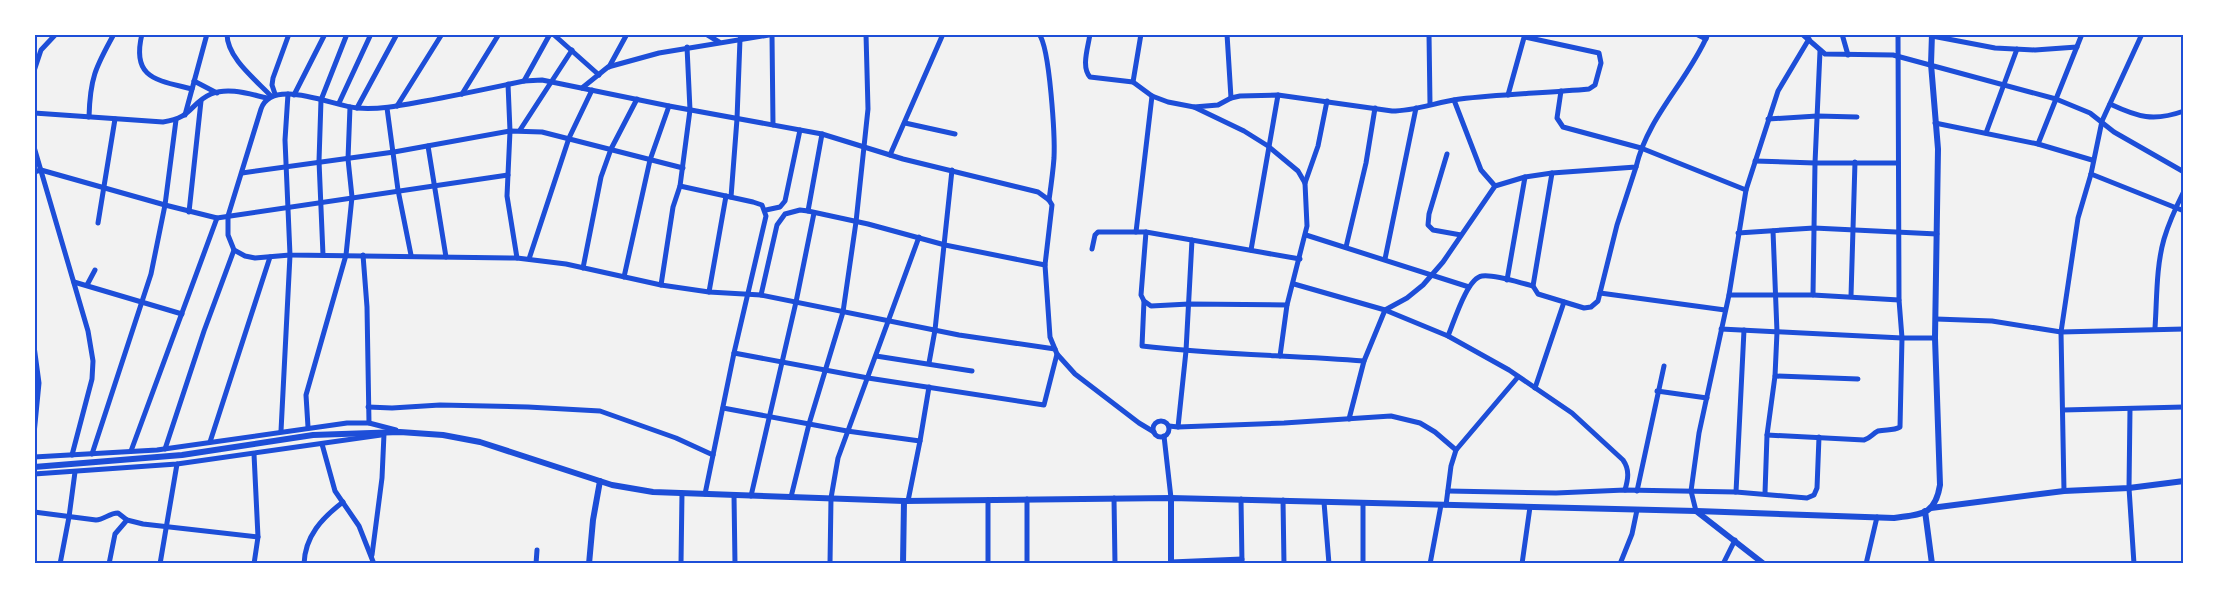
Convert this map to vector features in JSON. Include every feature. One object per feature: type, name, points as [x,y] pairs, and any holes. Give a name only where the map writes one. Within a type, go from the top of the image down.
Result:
[{"type":"street","points":[[34,71],[41,50],[56,34]]},
{"type":"street","points":[[89,117],[89,94],[94,74],[114,34]]},
{"type":"street","points":[[142,34],[138,54],[141,64],[148,73],[157,80],[192,89]]},
{"type":"street","points":[[184,116],[207,34]]},
{"type":"street","points":[[227,34],[229,47],[236,58],[271,96]]},
{"type":"street","points":[[165,449],[204,330],[234,250],[228,235],[228,216],[261,109],[271,96],[273,78],[289,34]]},
{"type":"street","points":[[281,431],[290,255],[290,206],[285,140],[291,95],[325,34]]},
{"type":"street","points":[[323,255],[321,100],[347,34]]},
{"type":"street","points":[[339,103],[371,34]]},
{"type":"street","points":[[357,108],[397,34]]},
{"type":"street","points":[[397,106],[442,34]]},
{"type":"street","points":[[462,94],[499,34]]},
{"type":"street","points":[[524,81],[552,34],[599,75]]},
{"type":"street","points":[[582,88],[608,67],[627,34]]},
{"type":"street","points":[[706,34],[718,42]]},
{"type":"street","points":[[791,497],[809,424],[843,312],[856,222],[868,110],[866,34]]},
{"type":"street","points":[[890,155],[944,34]]},
{"type":"street","points":[[1039,34],[1049,67],[1054,156],[1049,200],[1053,212],[1045,265],[1050,338],[1056,351],[1075,374],[1139,423],[1159,436],[1164,436]]},
{"type":"street","points":[[1090,34],[1085,66],[1090,77],[1133,82],[1152,96],[1194,107],[1244,131],[1268,146],[1298,171],[1305,183]]},
{"type":"street","points":[[1133,82],[1141,34]]},
{"type":"street","points":[[1227,34],[1231,98]]},
{"type":"street","points":[[1429,34],[1430,104]]},
{"type":"street","points":[[1552,173],[1533,286],[1538,294],[1591,308],[1595,305],[1600,293],[1617,225],[1641,148],[1659,113],[1682,82],[1707,37],[1696,34]]},
{"type":"street","points":[[1802,34],[1825,54],[1898,56],[2056,99],[2090,113],[2114,132],[2184,172]]},
{"type":"street","points":[[1842,34],[1848,54]]},
{"type":"street","points":[[1767,435],[1864,440],[1870,439],[1880,431],[1896,430],[1900,427],[1902,338],[1899,300],[1898,34]]},
{"type":"street","points":[[2038,144],[2082,34]]},
{"type":"street","points":[[2064,490],[2061,332],[2078,218],[2091,174],[2092,160],[2102,121],[2142,34]]},
{"type":"street","points":[[608,67],[659,53],[774,35],[772,125]]},
{"type":"street","points":[[34,466],[182,455],[313,435],[400,432],[444,435],[480,442],[600,481],[653,492],[906,501],[1171,498],[1894,518],[1919,514],[1938,500],[1940,485],[1935,338],[1938,149],[1931,64],[1932,35],[1995,48],[2035,50],[2077,46]]},
{"type":"street","points":[[1194,107],[1218,105],[1240,96],[1278,95],[1399,111],[1454,100],[1508,96],[1593,88],[1601,63],[1599,53],[1525,36],[1508,96]]},
{"type":"street","points":[[709,292],[728,196],[737,119],[740,39]]},
{"type":"street","points":[[1764,564],[1696,511],[1692,491],[1699,433],[1729,295],[1746,190],[1778,91],[1809,39]]},
{"type":"street","points":[[661,285],[673,207],[683,168],[690,110],[687,48]]},
{"type":"street","points":[[1986,133],[2017,49]]},
{"type":"street","points":[[520,130],[572,50]]},
{"type":"street","points":[[1813,295],[1820,51]]},
{"type":"street","points":[[34,113],[163,122],[184,116],[209,95],[237,91],[271,96],[291,95],[357,108],[387,108],[524,81],[552,80],[669,106],[822,134],[890,155],[1038,192],[1049,200]]},
{"type":"street","points":[[195,81],[217,93]]},
{"type":"street","points":[[508,84],[509,213],[517,258]]},
{"type":"street","points":[[529,259],[569,138],[592,90]]},
{"type":"street","points":[[1561,91],[1557,118],[1563,127],[1641,148],[1746,190]]},
{"type":"street","points":[[1251,250],[1278,95]]},
{"type":"street","points":[[1136,232],[1152,96]]},
{"type":"street","points":[[583,268],[601,177],[611,149],[637,99]]},
{"type":"street","points":[[1454,100],[1481,170],[1495,186]]},
{"type":"street","points":[[1280,356],[1287,305],[1306,235],[1308,217],[1305,183],[1318,146],[1327,101]]},
{"type":"street","points":[[189,212],[201,102]]},
{"type":"street","points":[[2110,104],[2143,117],[2157,118],[2184,111]]},
{"type":"street","points":[[624,277],[650,160],[669,106]]},
{"type":"street","points":[[308,427],[306,395],[346,255],[350,229],[352,197],[348,159],[350,107]]},
{"type":"street","points":[[387,108],[398,190],[411,255]]},
{"type":"street","points":[[1346,247],[1366,163],[1375,108]]},
{"type":"street","points":[[1385,259],[1416,108]]},
{"type":"street","points":[[1768,119],[1817,116],[1857,117]]},
{"type":"street","points":[[98,223],[115,119]]},
{"type":"street","points":[[92,454],[118,368],[151,274],[165,206],[176,120]]},
{"type":"street","points":[[905,123],[955,134]]},
{"type":"street","points":[[1935,123],[2038,144],[2092,160]]},
{"type":"street","points":[[242,173],[394,152],[520,130],[569,138],[683,168]]},
{"type":"street","points":[[766,210],[780,207],[785,201],[800,130]]},
{"type":"street","points":[[751,496],[796,302],[822,134]]},
{"type":"street","points":[[428,146],[446,256]]},
{"type":"street","points":[[34,147],[38,171],[88,331],[93,361],[92,379],[72,455]]},
{"type":"street","points":[[1447,154],[1429,214],[1428,225],[1433,230],[1461,235]]},
{"type":"street","points":[[1755,161],[1815,164],[1898,163]]},
{"type":"street","points":[[1851,297],[1855,162]]},
{"type":"street","points":[[1349,419],[1364,361],[1385,310],[1407,298],[1443,262],[1495,186],[1525,177],[1552,173],[1636,167]]},
{"type":"street","points":[[929,363],[935,330],[952,170]]},
{"type":"street","points":[[38,171],[216,218],[508,175]]},
{"type":"street","points":[[2091,174],[2184,211]]},
{"type":"street","points":[[1507,280],[1525,177]]},
{"type":"street","points":[[680,186],[753,202],[762,205],[766,210],[705,494]]},
{"type":"street","points":[[2155,328],[2163,241],[2184,191]]},
{"type":"street","points":[[761,295],[777,225],[785,214],[800,210],[945,245],[1045,265]]},
{"type":"street","points":[[131,452],[216,218]]},
{"type":"street","points":[[1738,233],[1814,228],[1937,234]]},
{"type":"street","points":[[1765,493],[1767,435],[1777,332],[1773,231]]},
{"type":"street","points":[[1092,249],[1095,235],[1098,232],[1146,232],[1300,259]]},
{"type":"street","points":[[1146,232],[1141,295],[1144,301],[1151,306],[1287,305]]},
{"type":"street","points":[[1306,235],[1469,287]]},
{"type":"street","points":[[830,564],[831,498],[838,458],[919,237]]},
{"type":"street","points":[[1178,427],[1186,351],[1192,240]]},
{"type":"street","points":[[234,250],[255,258],[290,255],[411,255],[529,259],[661,285],[709,292],[761,295],[887,321],[1056,351]]},
{"type":"street","points":[[363,255],[367,307],[369,423]]},
{"type":"street","points":[[210,442],[270,257]]},
{"type":"street","points":[[87,285],[95,270]]},
{"type":"street","points":[[1448,336],[1469,287],[1480,276],[1533,286]]},
{"type":"street","points":[[74,282],[182,314]]},
{"type":"street","points":[[1293,284],[1385,310],[1448,336],[1509,370],[1572,413],[1623,460],[1627,466],[1628,476],[1625,490]]},
{"type":"street","points":[[1600,293],[1725,310]]},
{"type":"street","points":[[1729,295],[1813,295],[1899,300]]},
{"type":"street","points":[[1144,301],[1142,346],[1186,351],[1364,361]]},
{"type":"street","points":[[1535,388],[1564,302]]},
{"type":"street","points":[[1936,319],[1992,321],[2061,332],[2184,328]]},
{"type":"street","points":[[1721,329],[1935,338]]},
{"type":"street","points":[[1736,492],[1744,330]]},
{"type":"street","points":[[34,346],[39,383],[34,434]]},
{"type":"street","points":[[734,352],[868,378],[1044,405],[1056,351]]},
{"type":"street","points":[[876,356],[972,371]]},
{"type":"street","points":[[1637,491],[1664,366]]},
{"type":"street","points":[[1774,376],[1858,379]]},
{"type":"street","points":[[1430,564],[1443,505],[1449,491],[1451,466],[1456,450],[1518,377]]},
{"type":"street","points":[[903,564],[906,501],[920,441],[929,387]]},
{"type":"street","points":[[1657,391],[1707,398]]},
{"type":"street","points":[[368,407],[517,406],[600,411],[676,438],[713,455]]},
{"type":"street","points":[[723,408],[770,418],[920,441]]},
{"type":"street","points":[[2063,410],[2184,408]]},
{"type":"street","points":[[2130,409],[2130,488],[2134,564]]},
{"type":"street","points":[[1154,432],[1153,427],[1158,421],[1178,427],[1391,416],[1404,418],[1435,432],[1456,450]]},
{"type":"street","points":[[34,457],[165,449],[347,423],[369,423],[400,432]]},
{"type":"street","points":[[1164,436],[1168,433],[1169,426]]},
{"type":"street","points":[[34,474],[177,464],[400,432]]},
{"type":"street","points":[[372,555],[382,478],[384,434]]},
{"type":"street","points":[[1164,436],[1171,498],[1171,563],[1242,561],[1240,499]]},
{"type":"street","points":[[1449,491],[1556,494],[1625,490],[1692,491],[1765,493],[1807,498],[1814,495],[1817,488],[1819,437]]},
{"type":"street","points":[[322,444],[332,482],[358,526],[374,564]]},
{"type":"street","points":[[254,454],[258,537],[254,564]]},
{"type":"street","points":[[160,564],[177,464]]},
{"type":"street","points":[[60,564],[75,472]]},
{"type":"street","points":[[589,564],[593,520],[600,481]]},
{"type":"street","points":[[1928,509],[2064,490],[2130,488],[2184,481]]},
{"type":"street","points":[[681,564],[682,493]]},
{"type":"street","points":[[734,495],[735,564]]},
{"type":"street","points":[[1114,498],[1115,564]]},
{"type":"street","points":[[1027,499],[1027,564]]},
{"type":"street","points":[[988,500],[988,564]]},
{"type":"street","points":[[1283,500],[1284,564]]},
{"type":"street","points":[[304,564],[310,537],[318,524],[343,502]]},
{"type":"street","points":[[1324,502],[1329,564]]},
{"type":"street","points":[[1363,502],[1363,564]]},
{"type":"street","points":[[1522,564],[1530,507]]},
{"type":"street","points":[[1928,509],[1932,564]]},
{"type":"street","points":[[1620,564],[1632,534],[1637,510]]},
{"type":"street","points":[[34,512],[102,520],[118,513],[127,520],[258,537]]},
{"type":"street","points":[[1866,564],[1877,517]]},
{"type":"street","points":[[109,564],[116,534],[127,520]]},
{"type":"street","points":[[1724,564],[1735,540]]},
{"type":"street","points":[[536,564],[537,550]]}]
